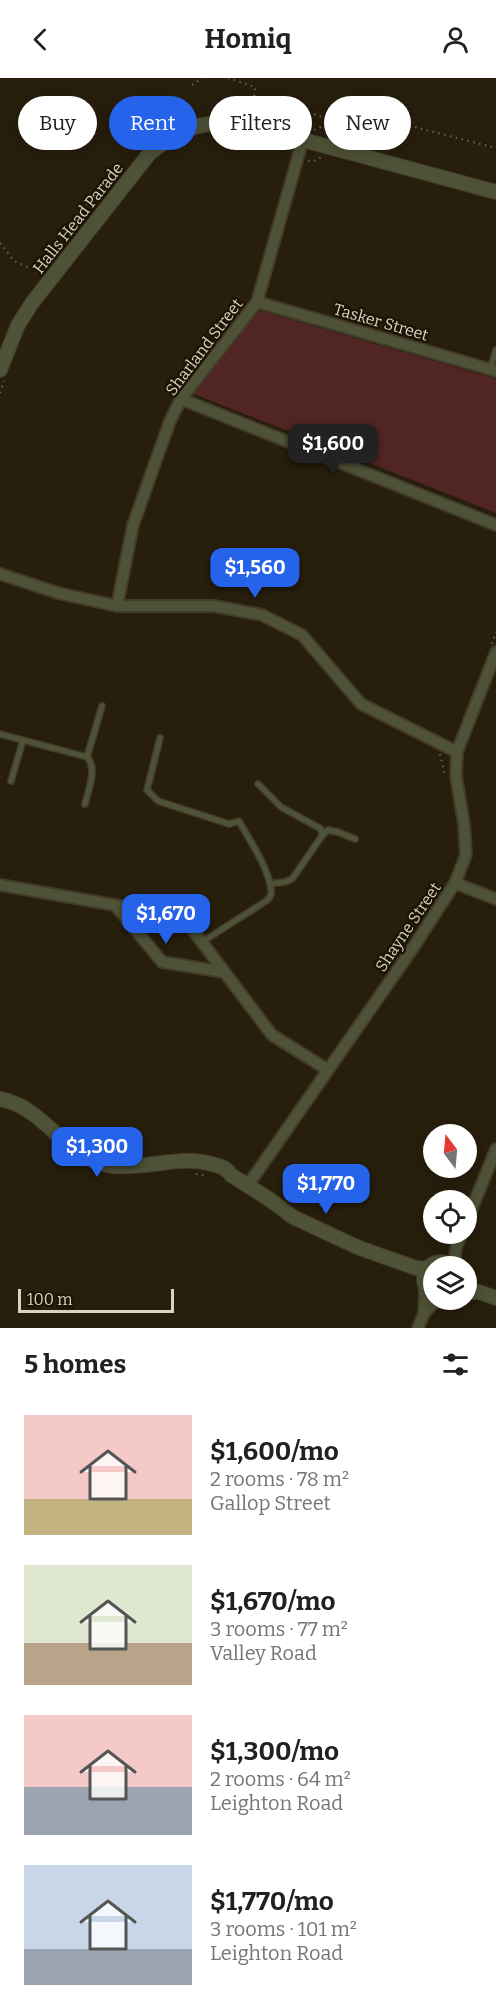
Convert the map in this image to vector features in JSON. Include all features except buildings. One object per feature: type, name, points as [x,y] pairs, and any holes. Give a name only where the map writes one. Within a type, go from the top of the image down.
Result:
[{"type":"street","name":"Halls Head Parade","points":[[3,372],[18,325],[32,303],[149,154],[179,132],[196,125],[209,123]]},
{"type":"street","name":"Halls Head Parade","points":[[312,136],[496,192]]},
{"type":"street","name":"Sharland Street","points":[[117,606],[133,525],[170,421],[181,399],[257,302],[301,150]]},
{"type":"street","name":"Tasker Street","points":[[257,302],[493,371]]},
{"type":"street","points":[[181,399],[496,525]]},
{"type":"street","points":[[0,574],[58,593],[117,606],[214,606],[262,615],[302,635],[361,704],[457,752]]},
{"type":"street","name":"Shayne Street","points":[[248,1185],[455,883],[466,855],[464,824],[456,776],[457,752],[492,653]]},
{"type":"street","points":[[455,883],[496,899]]},
{"type":"street","points":[[0,885],[183,917],[272,1035],[328,1070]]},
{"type":"street","points":[[115,905],[162,962],[224,972]]},
{"type":"street","points":[[0,1099],[14,1101],[32,1113],[78,1153],[91,1160],[111,1166],[133,1166],[198,1160],[222,1167],[229,1171],[231,1176]]},
{"type":"street","points":[[0,1103],[12,1107],[80,1161],[111,1172],[148,1172],[199,1166],[231,1176],[292,1216],[423,1278]]},
{"type":"street","points":[[477,1195],[496,1149]]},
{"type":"street","points":[[477,1293],[496,1298]]},
{"type":"street","points":[[418,1328],[424,1310]]},
{"type":"street","points":[[424,1313],[427,1310]]},
{"type":"lane","points":[[493,371],[496,350]]},
{"type":"lane","points":[[87,757],[102,706]]},
{"type":"lane","points":[[0,734],[87,757],[91,762],[93,772],[85,804]]},
{"type":"lane","points":[[160,738],[147,790],[158,801],[229,824],[239,821],[261,862],[272,891],[266,902],[202,942]]},
{"type":"lane","points":[[11,781],[23,740]]},
{"type":"lane","points":[[258,784],[281,807],[321,829],[322,836]]},
{"type":"lane","points":[[270,884],[292,879],[328,830],[355,839]]},
{"type":"path","points":[[192,85],[202,78]]},
{"type":"path","points":[[228,78],[255,87],[254,96]]},
{"type":"path","points":[[314,114],[324,118]]},
{"type":"path","points":[[411,126],[496,148]]},
{"type":"path","points":[[297,159],[314,161],[328,156]]},
{"type":"path","points":[[70,236],[69,227],[87,203],[106,192]]},
{"type":"path","points":[[0,243],[14,261],[40,273],[35,280]]},
{"type":"path","points":[[0,393],[3,372]]},
{"type":"path","points":[[492,653],[496,632]]},
{"type":"path","points":[[441,745],[439,751],[446,778]]},
{"type":"path","points":[[194,1174],[212,1177]]},
{"type":"shaded area","points":[[258,310],[496,379],[496,513],[191,393]]}]
